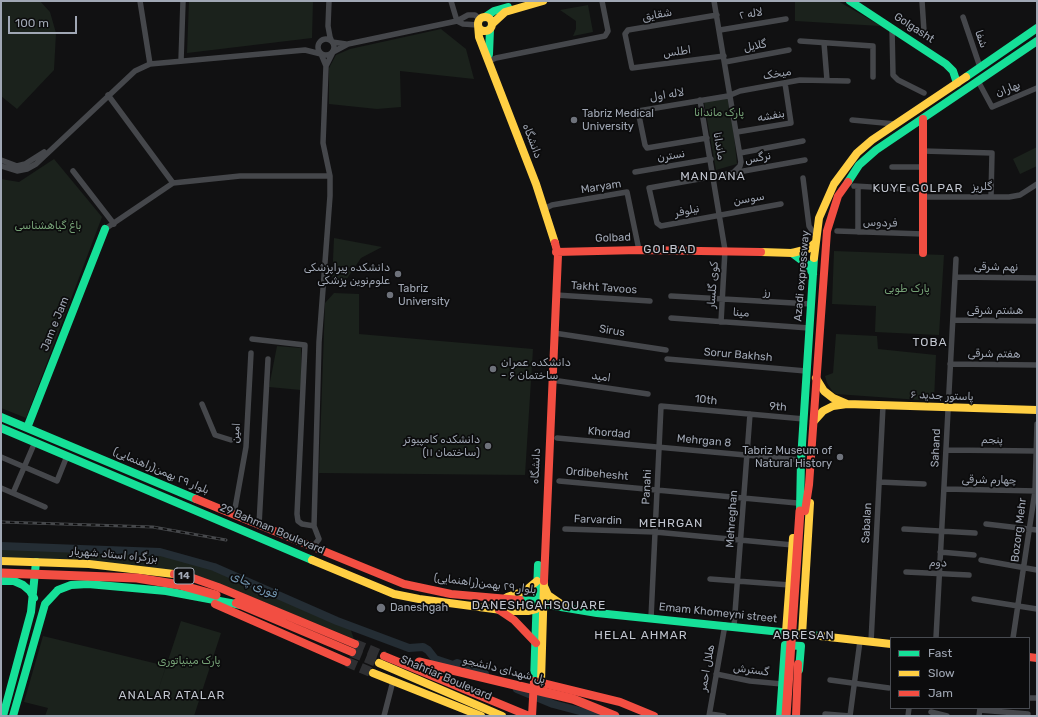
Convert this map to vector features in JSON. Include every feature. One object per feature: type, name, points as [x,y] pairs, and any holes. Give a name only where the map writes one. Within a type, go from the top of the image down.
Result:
[{"type":"main road","points":[[531,1],[500,9],[481,21],[484,31],[491,27],[505,12],[543,1]]},
{"type":"main road","name":"Golgasht","points":[[850,1],[946,64],[953,71],[957,83]]},
{"type":"main road","name":"دانشگاه","points":[[481,21],[479,37],[490,61],[544,209],[553,234],[556,252],[558,255],[536,643],[538,682]]},
{"type":"main road","name":"دانشگاه","points":[[490,61],[488,42],[491,27]]},
{"type":"main road","name":"Azadi expressway","points":[[805,485],[801,460],[813,266],[819,218],[825,201],[844,168],[857,153],[895,124],[1037,28]]},
{"type":"main road","name":"Azadi expressway","points":[[801,508],[814,421],[825,258],[831,215],[838,196],[847,181],[860,165],[876,150],[1037,40]]},
{"type":"main road","points":[[923,119],[923,253]]},
{"type":"main road","name":"Jam e Jam","points":[[27,428],[105,229]]},
{"type":"main road","name":"Golbad","points":[[556,252],[725,250],[792,252],[808,249],[816,240]]},
{"type":"main road","name":"دانشگاه","points":[[540,583],[556,252]]},
{"type":"main road","points":[[792,252],[808,265],[819,265],[824,268]]},
{"type":"main road","points":[[813,266],[817,259],[825,258]]},
{"type":"main road","name":"پاستور جدید ۶","points":[[816,378],[824,391],[847,404]]},
{"type":"main road","name":"پاستور جدید ۶","points":[[814,421],[823,411],[833,406],[847,404],[1037,410]]},
{"type":"main road","name":"بلوار ٢٩ بهمن(راهنمایی)","points":[[1,417],[234,514],[259,526],[404,584],[451,594],[506,599],[538,605]]},
{"type":"main road","name":"29 Bahman Boulevard","points":[[1,428],[394,594],[419,599],[509,611],[538,605]]},
{"type":"main road","points":[[802,635],[810,512],[805,485]]},
{"type":"main road","points":[[189,507],[192,497]]},
{"type":"main road","points":[[786,632],[793,545],[801,508]]},
{"type":"main road","points":[[786,716],[801,508]]},
{"type":"main road","points":[[790,716],[801,508]]},
{"type":"main road","name":"بزرگراه استاد شهریار","points":[[1,561],[89,564],[156,571],[190,577],[218,587],[354,648],[241,605]]},
{"type":"main road","points":[[14,581],[20,576],[21,572],[19,564],[15,562]]},
{"type":"main road","points":[[3,716],[34,598],[36,562]]},
{"type":"main road","points":[[13,716],[45,604],[58,590],[68,572],[68,565],[64,562]]},
{"type":"main road","points":[[88,584],[83,580],[82,573],[89,564]]},
{"type":"main road","points":[[1,573],[137,578],[180,585],[216,594],[241,605]]},
{"type":"main road","points":[[790,582],[796,584],[806,579]]},
{"type":"main road","points":[[1,581],[14,581],[27,588],[34,598]]},
{"type":"main road","points":[[509,611],[512,606],[506,599],[520,594],[540,583],[548,595],[569,608]]},
{"type":"main road","points":[[58,590],[71,585],[88,584]]},
{"type":"main road","name":"14","points":[[88,584],[166,591],[200,598]]},
{"type":"main road","points":[[200,598],[241,605]]},
{"type":"main road","points":[[200,598],[347,662]]},
{"type":"main road","name":"دانشگاه","points":[[538,605],[538,682]]},
{"type":"main road","name":"Emam Khomeyni street","points":[[538,605],[786,632],[860,643],[871,642],[890,644]]},
{"type":"main road","points":[[498,609],[514,620],[536,643]]},
{"type":"main road","points":[[780,716],[785,645],[801,646],[796,716]]},
{"type":"main road","points":[[382,660],[531,716],[538,682],[620,702],[654,716]]},
{"type":"main road","name":"پل شهدای دانشجو","points":[[382,660],[418,662],[573,699],[615,716]]},
{"type":"main road","name":"Shahriar Boulevard","points":[[382,660],[502,716]]},
{"type":"main road","points":[[784,667],[786,663],[793,663],[797,664],[799,670]]},
{"type":"main road","points":[[373,673],[481,716]]},
{"type":"main road","points":[[584,692],[638,716]]},
{"type":"street","points":[[140,1],[150,64]]},
{"type":"street","points":[[181,61],[183,1]]},
{"type":"street","points":[[313,547],[319,539],[314,526],[319,342],[328,244],[330,176],[323,143],[326,66],[334,47],[328,26],[329,1]]},
{"type":"street","points":[[451,1],[457,21],[463,24],[481,21]]},
{"type":"street","points":[[490,61],[496,58],[605,36],[608,31],[602,1]]},
{"type":"street","name":"ماندانا","points":[[714,1],[740,153],[740,166],[733,173]]},
{"type":"street","points":[[922,1],[924,31]]},
{"type":"street","points":[[1,166],[17,171],[27,169],[36,164],[134,71],[150,64],[305,50],[326,56],[348,44],[457,21],[468,15],[475,16],[481,21]]},
{"type":"street","name":"شقایق","points":[[632,68],[625,31],[717,15]]},
{"type":"street","name":"شفا","points":[[963,17],[980,67]]},
{"type":"street","name":"لاله ۲","points":[[720,30],[786,19]]},
{"type":"street","points":[[326,66],[318,47],[328,26]]},
{"type":"street","points":[[892,28],[893,75],[898,80],[924,93]]},
{"type":"street","points":[[305,50],[325,39],[332,42],[348,44]]},
{"type":"street","points":[[800,41],[873,46],[873,77]]},
{"type":"street","points":[[824,43],[827,80]]},
{"type":"street","name":"گلایل","points":[[725,59],[789,50]]},
{"type":"street","name":"اطلس","points":[[632,68],[725,59]]},
{"type":"street","name":"میخک","points":[[731,95],[740,91],[800,80],[848,81]]},
{"type":"street","name":"بهاران","points":[[978,81],[992,107],[1037,88]]},
{"type":"street","name":"بنفشه","points":[[737,132],[791,123],[786,83]]},
{"type":"street","points":[[108,95],[173,183]]},
{"type":"street","points":[[700,100],[731,95]]},
{"type":"street","name":"ماندانا","points":[[700,100],[711,158],[725,250]]},
{"type":"street","name":"لاله اول","points":[[645,147],[638,111],[700,100]]},
{"type":"street","points":[[852,120],[895,124]]},
{"type":"street","name":"نسترن","points":[[645,147],[707,138]]},
{"type":"street","points":[[1,160],[17,166],[25,164],[61,140]]},
{"type":"street","points":[[740,153],[803,141]]},
{"type":"street","points":[[923,151],[992,153],[991,197]]},
{"type":"street","name":"نسترن","points":[[635,172],[711,158]]},
{"type":"street","name":"نرگس","points":[[658,225],[649,188],[805,160]]},
{"type":"street","points":[[892,167],[923,167]]},
{"type":"street","points":[[73,171],[114,224]]},
{"type":"street","points":[[105,229],[173,183],[240,176],[330,176]]},
{"type":"street","points":[[803,178],[809,226],[816,240]]},
{"type":"street","name":"گلریز","points":[[858,232],[856,187],[991,197],[1020,195],[1037,184]]},
{"type":"street","name":"Maryam","points":[[544,209],[552,206],[627,192],[639,250]]},
{"type":"street","name":"سوسن","points":[[720,215],[781,204]]},
{"type":"street","name":"نیلوفر","points":[[658,225],[720,215]]},
{"type":"street","name":"فردوس","points":[[836,231],[923,234]]},
{"type":"street","name":"کوی گلسار","points":[[721,322],[725,250]]},
{"type":"street","name":"Sahand","points":[[936,637],[956,258]]},
{"type":"street","name":"نهم شرقی","points":[[955,277],[1037,278]]},
{"type":"street","name":"Takht Tavoos","points":[[556,295],[650,301]]},
{"type":"street","name":"رز","points":[[671,296],[811,304]]},
{"type":"street","name":"مینا","points":[[671,318],[809,328]]},
{"type":"street","name":"هشتم شرقی","points":[[953,320],[1037,321]]},
{"type":"street","name":"Sirus","points":[[554,333],[666,350]]},
{"type":"street","points":[[252,339],[305,345],[297,514],[298,521],[302,524],[314,526]]},
{"type":"street","name":"امین","points":[[234,514],[246,447],[251,353]]},
{"type":"street","points":[[259,526],[268,359]]},
{"type":"street","name":"Sorur Bakhsh","points":[[667,359],[806,371]]},
{"type":"street","name":"هفتم شرقی","points":[[950,364],[1037,365]]},
{"type":"street","name":"امید","points":[[552,380],[648,394]]},
{"type":"street","points":[[202,404],[215,435],[231,440]]},
{"type":"street","name":"10th","points":[[661,406],[750,414]]},
{"type":"street","name":"Panahi","points":[[651,618],[661,406]]},
{"type":"street","name":"Sabalan","points":[[871,642],[883,406]]},
{"type":"street","name":"9th","points":[[750,414],[804,419]]},
{"type":"street","name":"Mehreghan","points":[[729,626],[738,580],[750,414]]},
{"type":"street","name":"Bozorg Mehr","points":[[1013,637],[1036,491],[1037,424]]},
{"type":"street","name":"Khordad","points":[[557,438],[659,447]]},
{"type":"street","points":[[13,493],[36,442]]},
{"type":"street","name":"Mehrgan 8","points":[[659,447],[801,460]]},
{"type":"street","name":"پنجم","points":[[946,450],[1036,451]]},
{"type":"street","points":[[1,457],[57,481],[67,456]]},
{"type":"street","name":"Ordibehesht","points":[[559,481],[744,498],[801,508]]},
{"type":"street","points":[[879,482],[924,484]]},
{"type":"street","points":[[1,488],[45,506]]},
{"type":"street","name":"چهارم شرقی","points":[[944,489],[1036,491]]},
{"type":"street","points":[[986,524],[1037,530]]},
{"type":"street","name":"Farvardin","points":[[565,529],[655,532],[793,545]]},
{"type":"street","points":[[904,529],[975,533]]},
{"type":"street","points":[[940,552],[974,555]]},
{"type":"street","points":[[981,560],[1024,569],[1037,570]]},
{"type":"street","name":"دوم","points":[[906,572],[969,575]]},
{"type":"street","points":[[710,579],[790,582]]},
{"type":"street","points":[[974,599],[1037,609]]},
{"type":"street","name":"هلال احمر","points":[[710,715],[716,674],[729,626]]},
{"type":"street","points":[[825,714],[850,716],[860,643]]},
{"type":"street","name":"گسترش","points":[[716,674],[750,681],[782,684]]},
{"type":"street","points":[[830,680],[889,688]]},
{"type":"street","points":[[384,716],[393,681]]},
{"type":"street","points":[[980,711],[1028,714]]},
{"type":"street","points":[[931,712],[947,716]]},
{"type":"street","points":[[710,715],[724,716]]},
{"type":"green space","points":[[1,1],[40,1],[50,12],[56,33],[54,70],[17,109],[1,96]]},
{"type":"green space","points":[[189,1],[313,1],[312,38],[187,53]]},
{"type":"green space","points":[[795,1],[838,1],[881,26],[795,21]]},
{"type":"green space","points":[[588,5],[593,32],[573,36],[576,29],[576,21],[560,10]]},
{"type":"green space","points":[[441,29],[466,49],[474,79],[400,71],[401,107],[377,109],[329,104],[329,68],[336,55],[350,49]]},
{"type":"green space","name":"پارک ماندانا","points":[[730,98],[737,164],[716,170],[704,102]]},
{"type":"green space","points":[[1037,147],[1037,166],[1020,174],[1013,159]]},
{"type":"green space","name":"باغ گیاهشناسی","points":[[54,159],[102,217],[26,418],[1,408],[1,179],[19,182]]},
{"type":"green space","points":[[334,238],[382,247],[361,258],[344,283],[332,282]]},
{"type":"green space","name":"پارک طوبی","points":[[834,251],[944,255],[939,335],[875,332],[876,306],[832,304]]},
{"type":"green space","points":[[334,293],[359,294],[359,334],[533,349],[525,475],[319,473],[325,303]]},
{"type":"green space","points":[[836,334],[877,336],[878,349],[936,355],[934,401],[836,394],[833,392],[827,383],[825,376],[833,373]]},
{"type":"green space","points":[[277,346],[301,348],[301,390],[269,387]]},
{"type":"green space","points":[[1,548],[163,555],[212,568],[350,628],[354,639],[205,578],[1,559]]},
{"type":"green space","name":"پارک مینیاتوری","points":[[181,621],[221,633],[194,716],[45,716],[48,708],[24,702],[43,636],[166,666],[155,700]]},
{"type":"waterway","name":"قوری چای","points":[[1,546],[160,552],[214,567],[337,621],[409,648],[423,647],[428,650],[435,659],[453,665],[457,663],[485,674]]},
{"type":"waterway","name":"قوری چای","points":[[517,689],[553,704],[599,716]]},
{"type":"tunnel","points":[[355,644],[384,656]]},
{"type":"tunnel","points":[[352,652],[379,663]]},
{"type":"tunnel","points":[[347,662],[373,673]]},
{"type":"railway","points":[[1,522],[153,527],[226,540]]},
{"type":"traffic: fast","points":[[850,1],[946,64],[953,71],[957,83]]},
{"type":"traffic: fast","points":[[485,17],[494,11],[508,7]]},
{"type":"traffic: fast","points":[[966,77],[1037,28]]},
{"type":"traffic: fast","points":[[489,54],[490,29]]},
{"type":"traffic: fast","points":[[848,182],[859,165],[876,150],[1037,41]]},
{"type":"traffic: fast","points":[[27,428],[105,229]]},
{"type":"traffic: fast","points":[[792,253],[808,265],[813,274]]},
{"type":"traffic: fast","points":[[800,511],[801,460],[814,258]]},
{"type":"traffic: fast","points":[[1,417],[196,499]]},
{"type":"traffic: fast","points":[[1,428],[312,560]]},
{"type":"traffic: fast","points":[[3,716],[31,612],[36,562]]},
{"type":"traffic: fast","points":[[534,681],[538,565]]},
{"type":"traffic: fast","points":[[1,581],[14,581],[23,585],[30,591],[34,598]]},
{"type":"traffic: fast","points":[[58,590],[71,585],[88,584],[166,591],[241,605]]},
{"type":"traffic: fast","points":[[13,716],[45,604],[58,590]]},
{"type":"traffic: fast","points":[[520,600],[536,601],[543,604],[597,613],[820,636]]},
{"type":"traffic: fast","points":[[780,716],[785,645],[801,646],[799,670]]},
{"type":"traffic: slow","points":[[492,24],[505,12],[543,1]]},
{"type":"traffic: slow","points":[[485,17],[490,19],[492,24],[490,29],[485,31],[480,29],[478,24],[480,19],[485,17]]},
{"type":"traffic: slow","points":[[478,25],[479,37],[536,184],[555,243]]},
{"type":"traffic: slow","points":[[814,258],[819,218],[834,184],[857,153],[872,140],[966,77]]},
{"type":"traffic: slow","points":[[761,252],[792,253],[808,249],[815,243]]},
{"type":"traffic: slow","points":[[816,378],[824,391],[833,398],[847,404]]},
{"type":"traffic: slow","points":[[814,421],[823,411],[833,406],[847,404],[1037,410]]},
{"type":"traffic: slow","points":[[802,635],[810,503]]},
{"type":"traffic: slow","points":[[786,632],[793,538]]},
{"type":"traffic: slow","points":[[312,560],[394,594],[419,599],[509,611],[528,611],[536,609],[543,604]]},
{"type":"traffic: slow","points":[[1,561],[89,564],[174,574]]},
{"type":"traffic: slow","points":[[507,597],[525,591],[537,581]]},
{"type":"traffic: slow","points":[[541,682],[544,581]]},
{"type":"traffic: slow","points":[[544,586],[548,595],[564,606]]},
{"type":"traffic: slow","points":[[820,636],[890,644]]},
{"type":"traffic: slow","points":[[379,663],[502,716]]},
{"type":"traffic: slow","points":[[373,673],[481,716]]},
{"type":"traffic: jam","points":[[923,119],[923,253]]},
{"type":"traffic: jam","points":[[805,511],[809,485],[827,231],[838,196],[848,182]]},
{"type":"traffic: jam","points":[[544,581],[558,255],[555,243]]},
{"type":"traffic: jam","points":[[556,252],[639,250],[761,252]]},
{"type":"traffic: jam","points":[[196,499],[404,584],[451,594],[520,600]]},
{"type":"traffic: jam","points":[[786,716],[800,511]]},
{"type":"traffic: jam","points":[[1,573],[137,578],[180,585],[216,595]]},
{"type":"traffic: jam","points":[[174,574],[190,577],[218,587],[355,644]]},
{"type":"traffic: jam","points":[[236,603],[352,652]]},
{"type":"traffic: jam","points":[[215,604],[347,662]]},
{"type":"traffic: jam","points":[[499,610],[514,620],[536,643]]},
{"type":"traffic: jam","points":[[384,656],[529,716]]},
{"type":"traffic: jam","points":[[1030,657],[1037,658]]},
{"type":"traffic: jam","points":[[419,662],[573,699],[615,716]]},
{"type":"traffic: jam","points":[[796,716],[798,664]]},
{"type":"traffic: jam","points":[[532,716],[534,681],[620,702],[654,716]]},
{"type":"place","name":"Tabriz Medical University","points":[[574,120]]},
{"type":"place","name":"دانشکده پیراپزشکی علوم‌نوین پزشکی","points":[[398,274]]},
{"type":"place","name":"Tabriz University","points":[[390,295]]},
{"type":"place","name":"دانشکده عمران - ساختمان ۶","points":[[493,369]]},
{"type":"place","name":"دانشکده کامپیوتر (ساختمان ۱۱)","points":[[488,446]]},
{"type":"place","name":"Tabriz Museum of Natural History","points":[[840,457]]},
{"type":"place","name":"Daneshgah","points":[[381,608]]},
{"type":"district","name":"MANDANA","points":[[713,177]]},
{"type":"district","name":"KUYE GOLPAR","points":[[918,189]]},
{"type":"district","name":"GOLBAD","points":[[670,250]]},
{"type":"district","name":"TOBA","points":[[930,343]]},
{"type":"district","name":"MEHRGAN","points":[[671,524]]},
{"type":"district","name":"DANESHGAHSQUARE","points":[[539,606]]},
{"type":"district","name":"HELAL AHMAR","points":[[641,636]]},
{"type":"district","name":"ABRESAN","points":[[804,636]]},
{"type":"district","name":"ANALAR ATALAR","points":[[172,696]]}]
